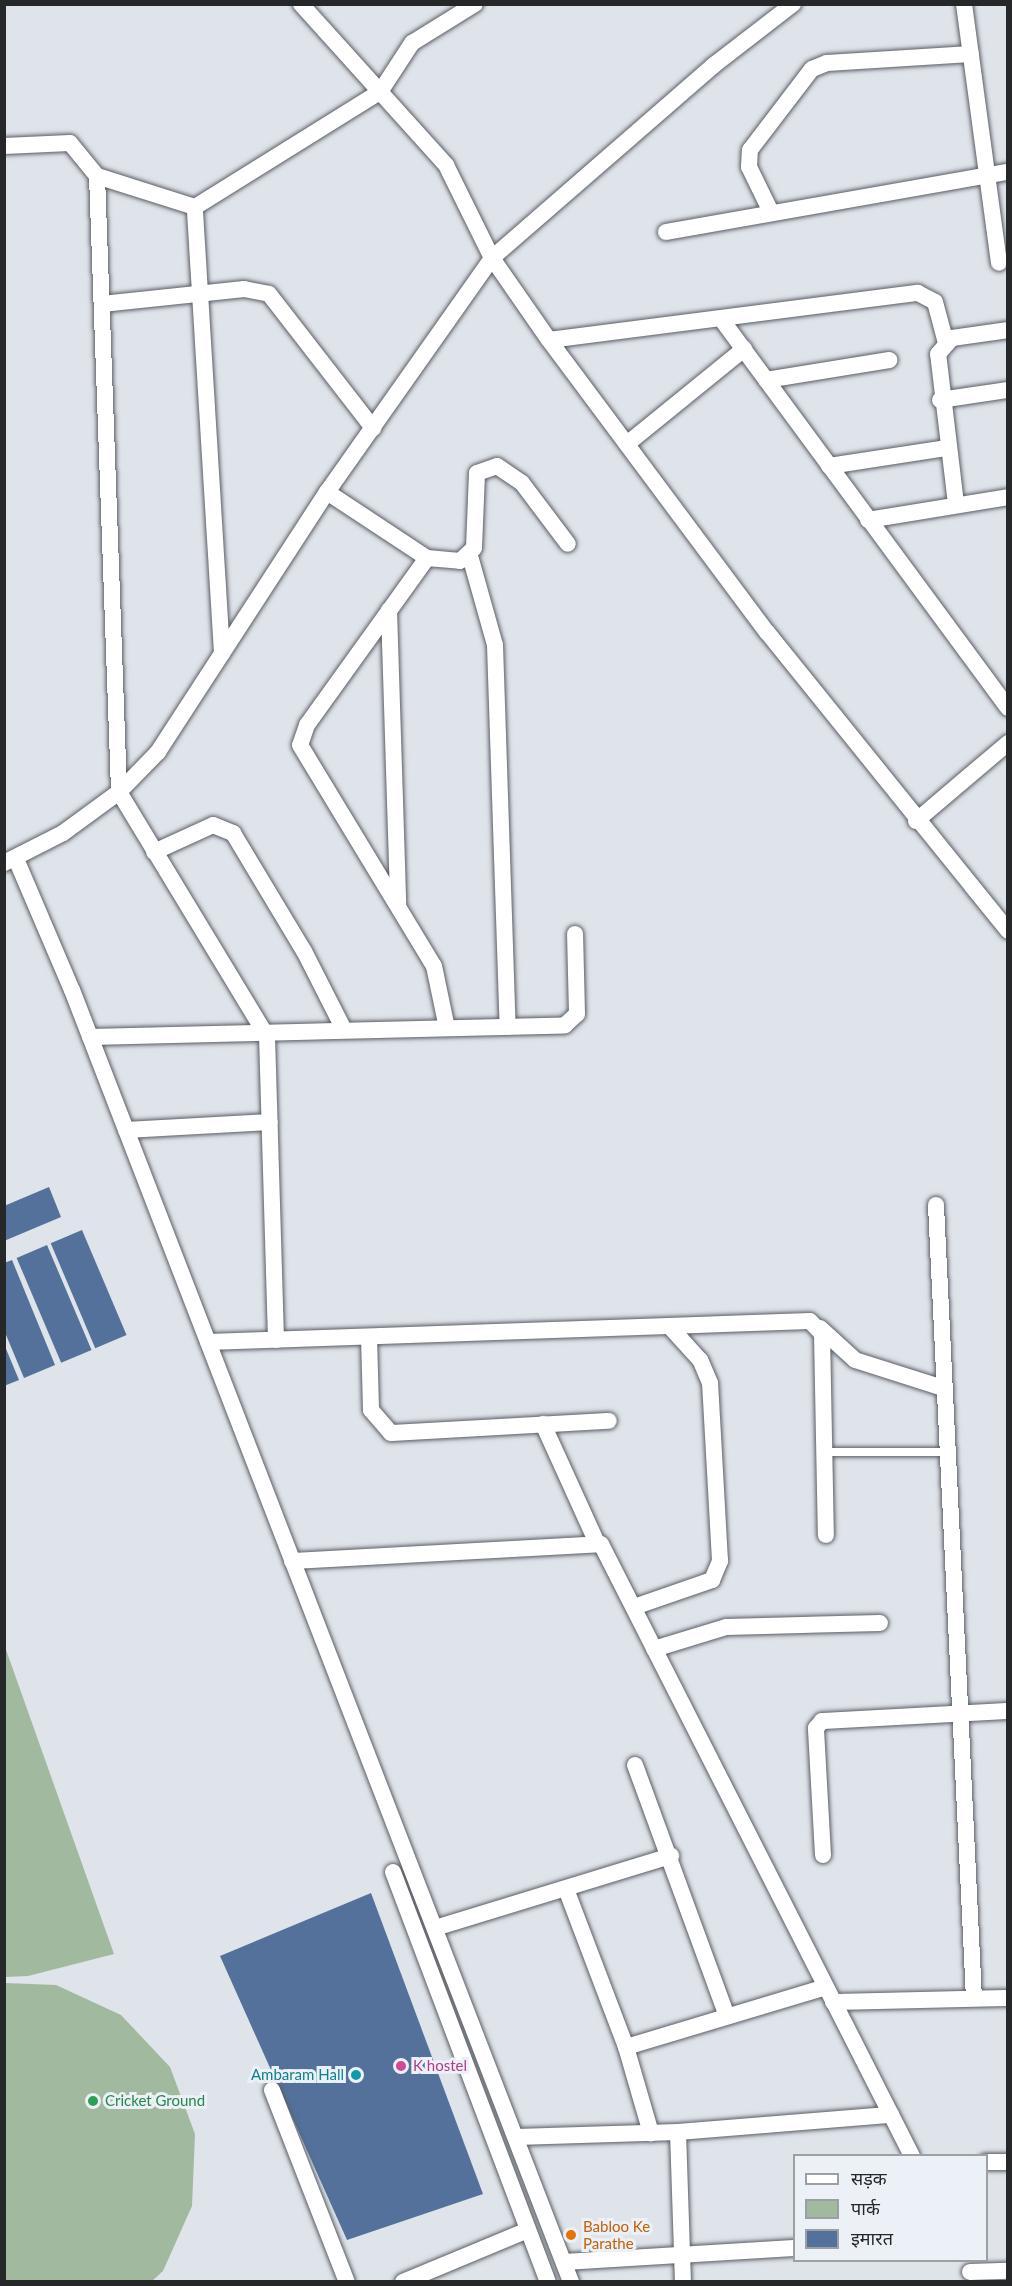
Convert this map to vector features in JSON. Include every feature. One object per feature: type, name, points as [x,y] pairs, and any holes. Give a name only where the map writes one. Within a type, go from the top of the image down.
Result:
[{"type":"street","points":[[301,4],[446,165],[492,258],[549,340],[916,821],[1008,931]]},
{"type":"street","points":[[4,146],[70,143],[97,176],[195,207],[380,92],[412,43],[475,4]]},
{"type":"street","points":[[571,2282],[90,1037],[10,861],[119,792],[158,752],[327,492],[492,258],[714,65],[793,4]]},
{"type":"street","points":[[964,4],[999,263]]},
{"type":"street","points":[[770,210],[749,167],[750,150],[812,69],[827,63],[971,54]]},
{"type":"street","points":[[666,232],[770,210],[1008,172]]},
{"type":"street","points":[[97,176],[119,792],[267,1036],[276,1340]]},
{"type":"street","points":[[195,207],[222,653]]},
{"type":"street","points":[[102,304],[244,289],[269,294],[373,428]]},
{"type":"street","points":[[549,340],[926,293],[934,302],[946,343],[936,368],[956,504]]},
{"type":"street","points":[[722,320],[1008,708]]},
{"type":"street","points":[[946,343],[1008,330]]},
{"type":"street","points":[[627,444],[744,349]]},
{"type":"street","points":[[766,380],[889,360]]},
{"type":"street","points":[[940,400],[1008,390]]},
{"type":"street","points":[[829,466],[946,448]]},
{"type":"street","points":[[508,1027],[495,645],[470,556],[476,534],[476,479],[490,466],[514,475],[568,544]]},
{"type":"street","points":[[327,492],[428,558],[450,562],[470,556]]},
{"type":"street","points":[[868,520],[1008,496]]},
{"type":"street","points":[[428,558],[307,724],[300,745],[438,973],[447,1028]]},
{"type":"street","points":[[389,610],[398,906]]},
{"type":"street","points":[[916,821],[1008,743]]},
{"type":"street","points":[[154,852],[213,825],[233,832],[304,951],[343,1028]]},
{"type":"street","points":[[90,1037],[267,1036],[343,1028],[565,1025],[575,1018],[575,934]]},
{"type":"street","points":[[126,1130],[270,1122]]},
{"type":"street","points":[[936,1205],[958,1712],[974,1998]]},
{"type":"street","points":[[208,1342],[670,1328],[802,1320],[820,1328],[855,1360],[943,1388]]},
{"type":"street","points":[[634,1608],[712,1580],[720,1561],[710,1383],[700,1360],[670,1328]]},
{"type":"street","points":[[820,1328],[826,1535]]},
{"type":"street","points":[[369,1337],[368,1393],[382,1429],[609,1421]]},
{"type":"street","points":[[543,1424],[596,1541],[634,1608],[823,1988],[833,2002],[911,2154]]},
{"type":"street","points":[[292,1561],[596,1541]]},
{"type":"street","points":[[654,1649],[726,1627],[880,1623]]},
{"type":"street","points":[[823,1855],[819,1723],[958,1712],[1008,1711]]},
{"type":"street","points":[[635,1765],[726,2014]]},
{"type":"street","points":[[435,1928],[670,1856]]},
{"type":"street","points":[[393,1872],[548,2282]]},
{"type":"street","points":[[566,1889],[626,2046],[651,2133]]},
{"type":"street","points":[[626,2046],[726,2014],[823,1988]]},
{"type":"street","points":[[833,2002],[1008,1998]]},
{"type":"street","points":[[272,2090],[347,2282]]},
{"type":"street","points":[[516,2137],[678,2132],[891,2115]]},
{"type":"street","points":[[678,2132],[680,2253],[683,2282]]},
{"type":"street","points":[[988,2162],[1008,2162]]},
{"type":"street","points":[[403,2282],[528,2230]]},
{"type":"street","points":[[564,2262],[680,2253],[793,2248]]},
{"type":"street","points":[[969,2271],[1008,2271]]},
{"type":"lane","points":[[825,1452],[946,1452]]},
{"type":"green space","points":[[4,1644],[114,1954],[28,1976],[5,1977]]},
{"type":"green space","name":"Cricket Ground","points":[[5,1983],[56,1985],[121,2015],[170,2067],[195,2134],[192,2206],[163,2271],[152,2281],[5,2281]]},
{"type":"building","points":[[49,1187],[61,1217],[4,1241],[4,1206]]},
{"type":"building","points":[[82,1230],[127,1335],[95,1348],[51,1243]]},
{"type":"building","points":[[47,1245],[92,1350],[61,1363],[17,1258]]},
{"type":"building","points":[[12,1260],[55,1365],[24,1378],[4,1330],[4,1263]]},
{"type":"building","points":[[4,1344],[19,1380],[4,1386]]},
{"type":"building","name":"Ambaram Hall","points":[[371,1893],[483,2194],[347,2240],[220,1956]]},
{"type":"place","name":"K hostel","points":[[401,2066]]},
{"type":"place","name":"Ambaram Hall","points":[[356,2075]]},
{"type":"place","name":"Cricket Ground","points":[[93,2101]]},
{"type":"place","name":"Babloo Ke Parathe","points":[[571,2235]]}]
